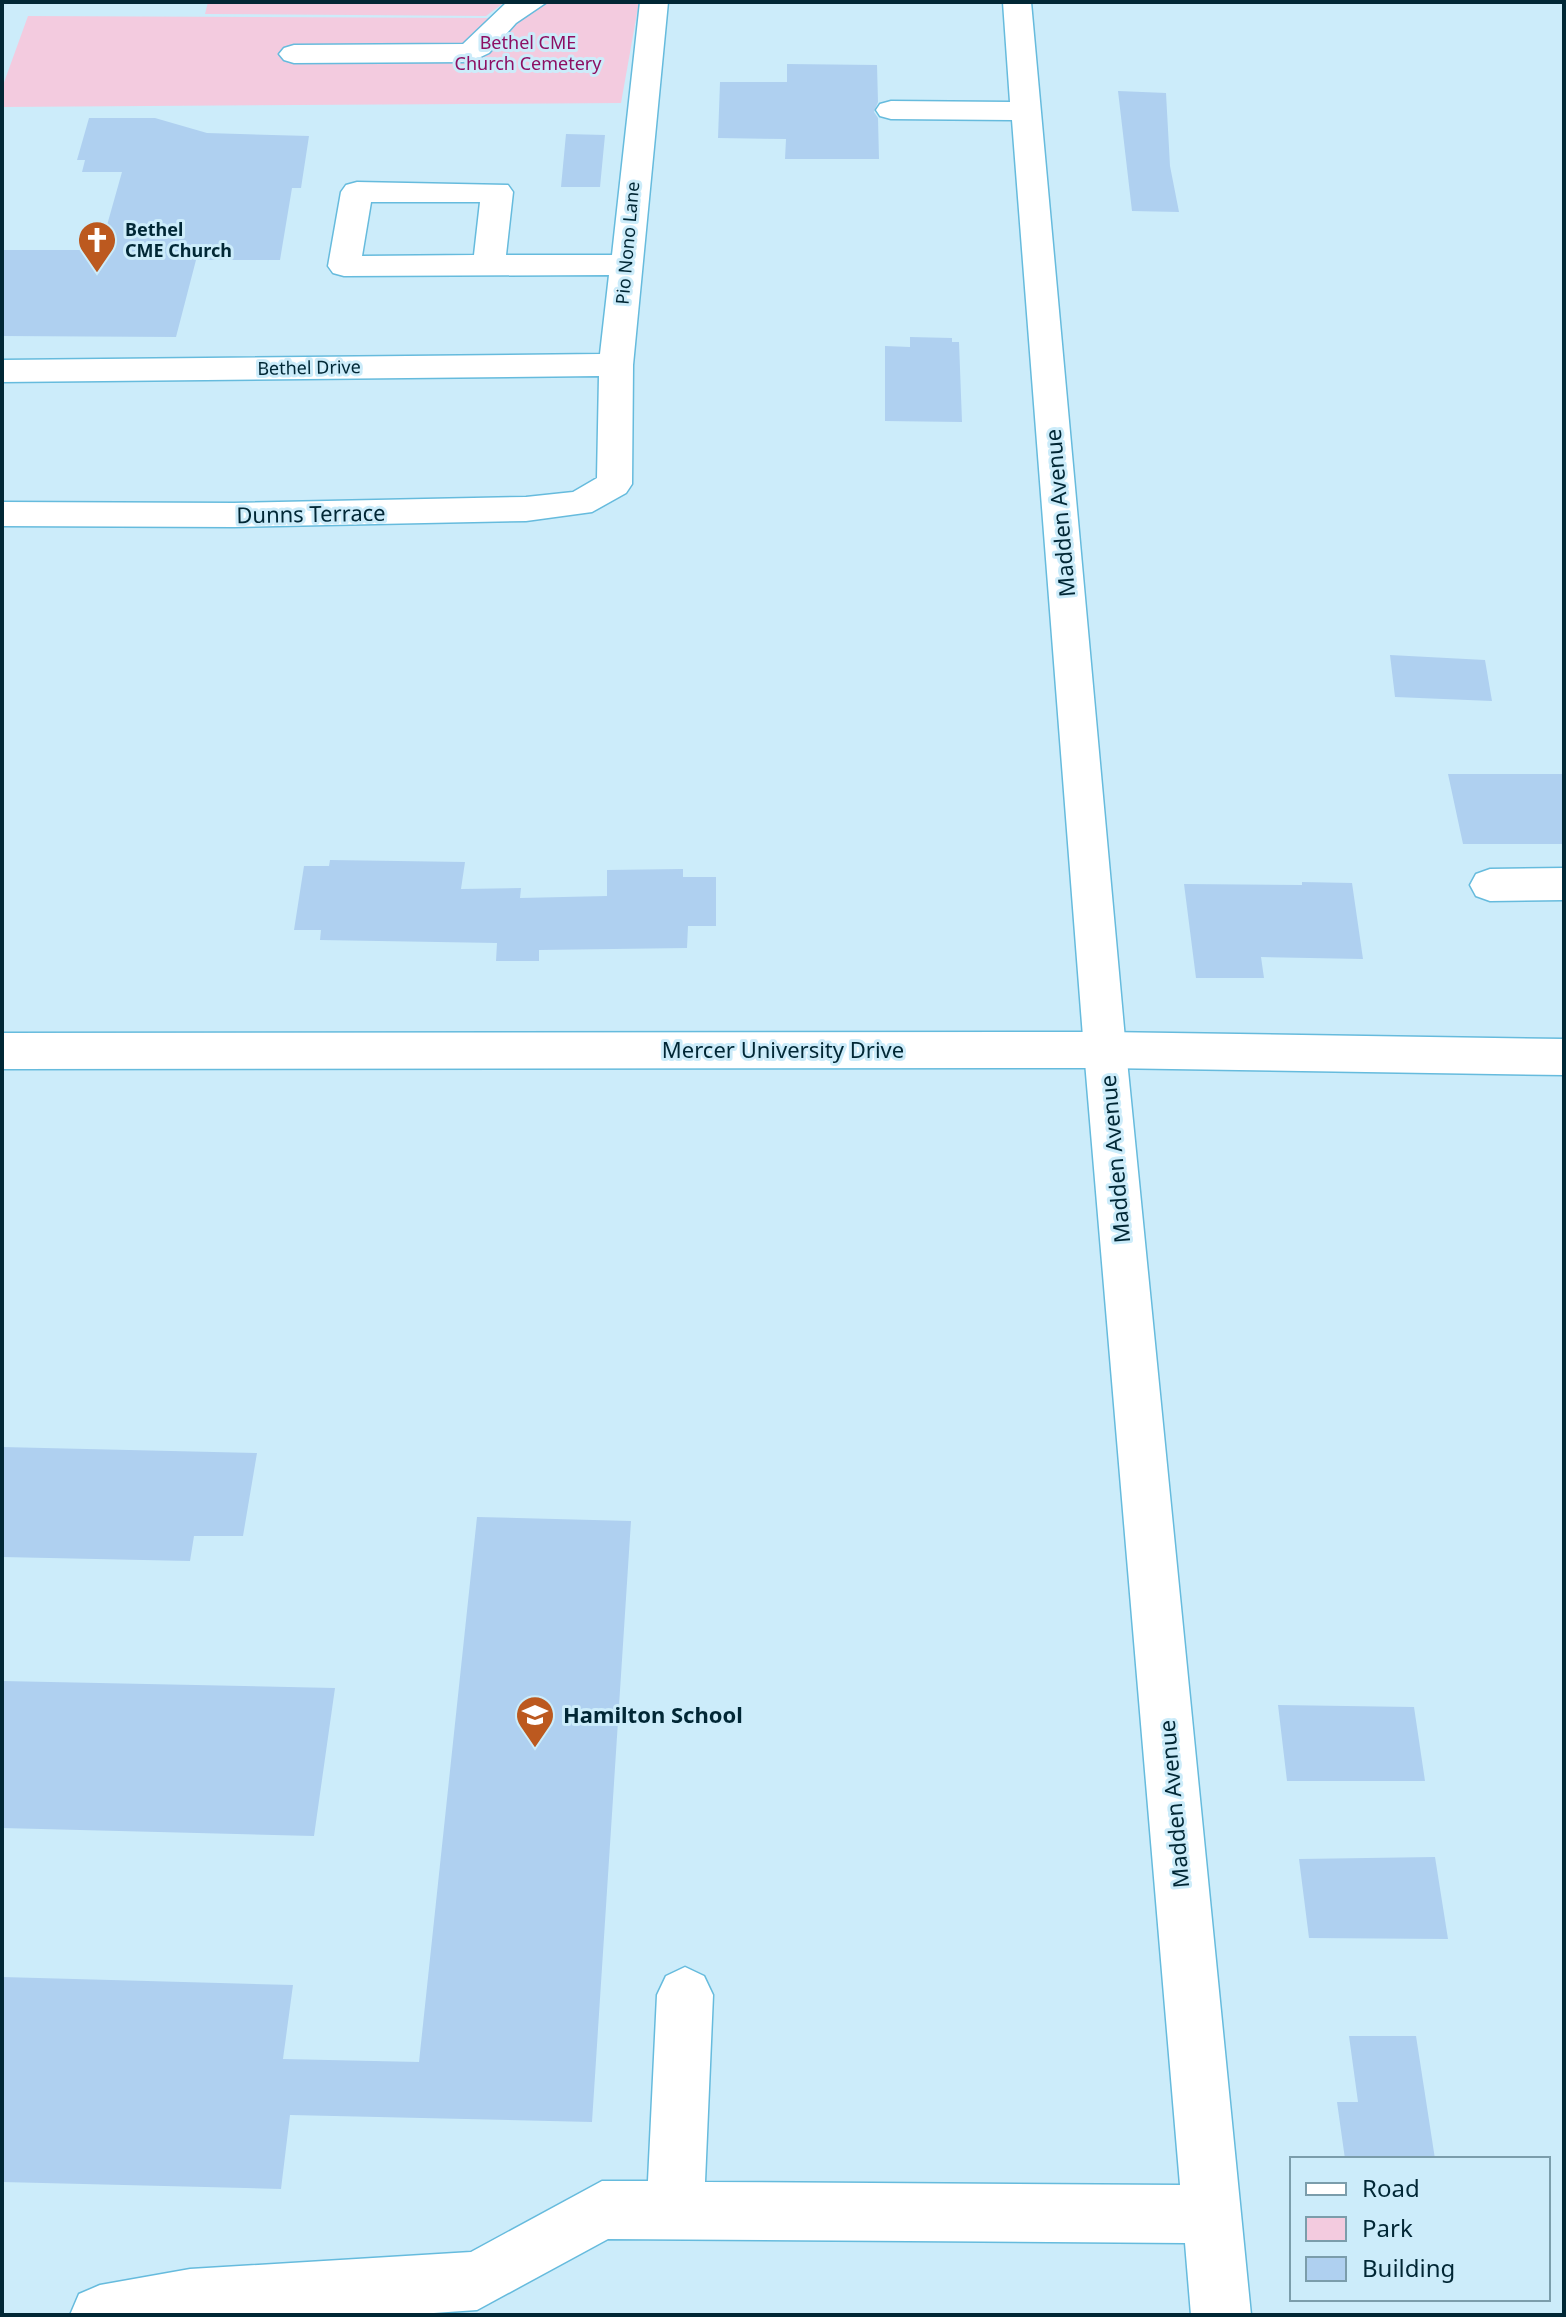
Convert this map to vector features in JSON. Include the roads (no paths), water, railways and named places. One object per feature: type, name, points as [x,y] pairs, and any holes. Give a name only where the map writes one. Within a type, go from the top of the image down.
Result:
[{"type":"street","points":[[294,54],[470,53],[483,45],[507,14],[533,2]]},
{"type":"street","name":"Pio Nono Lane","points":[[614,484],[616,365],[641,102],[654,2]]},
{"type":"street","name":"Madden Avenue","points":[[1017,2],[1105,1050],[1221,2315]]},
{"type":"street","points":[[891,110],[1026,111]]},
{"type":"street","points":[[489,266],[497,192],[357,192],[344,266],[489,266],[627,265]]},
{"type":"street","name":"Bethel Drive","points":[[2,371],[616,365]]},
{"type":"street","name":"Dunns Terrace","points":[[2,514],[234,515],[526,509],[580,503],[614,484]]},
{"type":"street","points":[[1490,885],[1564,884]]},
{"type":"street","name":"Mercer University Drive","points":[[2,1051],[1105,1050],[1564,1057]]},
{"type":"street","points":[[675,2210],[685,1995]]},
{"type":"street","points":[[100,2315],[190,2299],[477,2281],[602,2210],[1212,2214]]},
{"type":"place","name":"Bethel CME Church","points":[[97,274]]},
{"type":"place","name":"Hamilton School","points":[[535,1749]]},
{"type":"park label","name":"Bethel CME Church Cemetery","points":[[528,53]]}]
